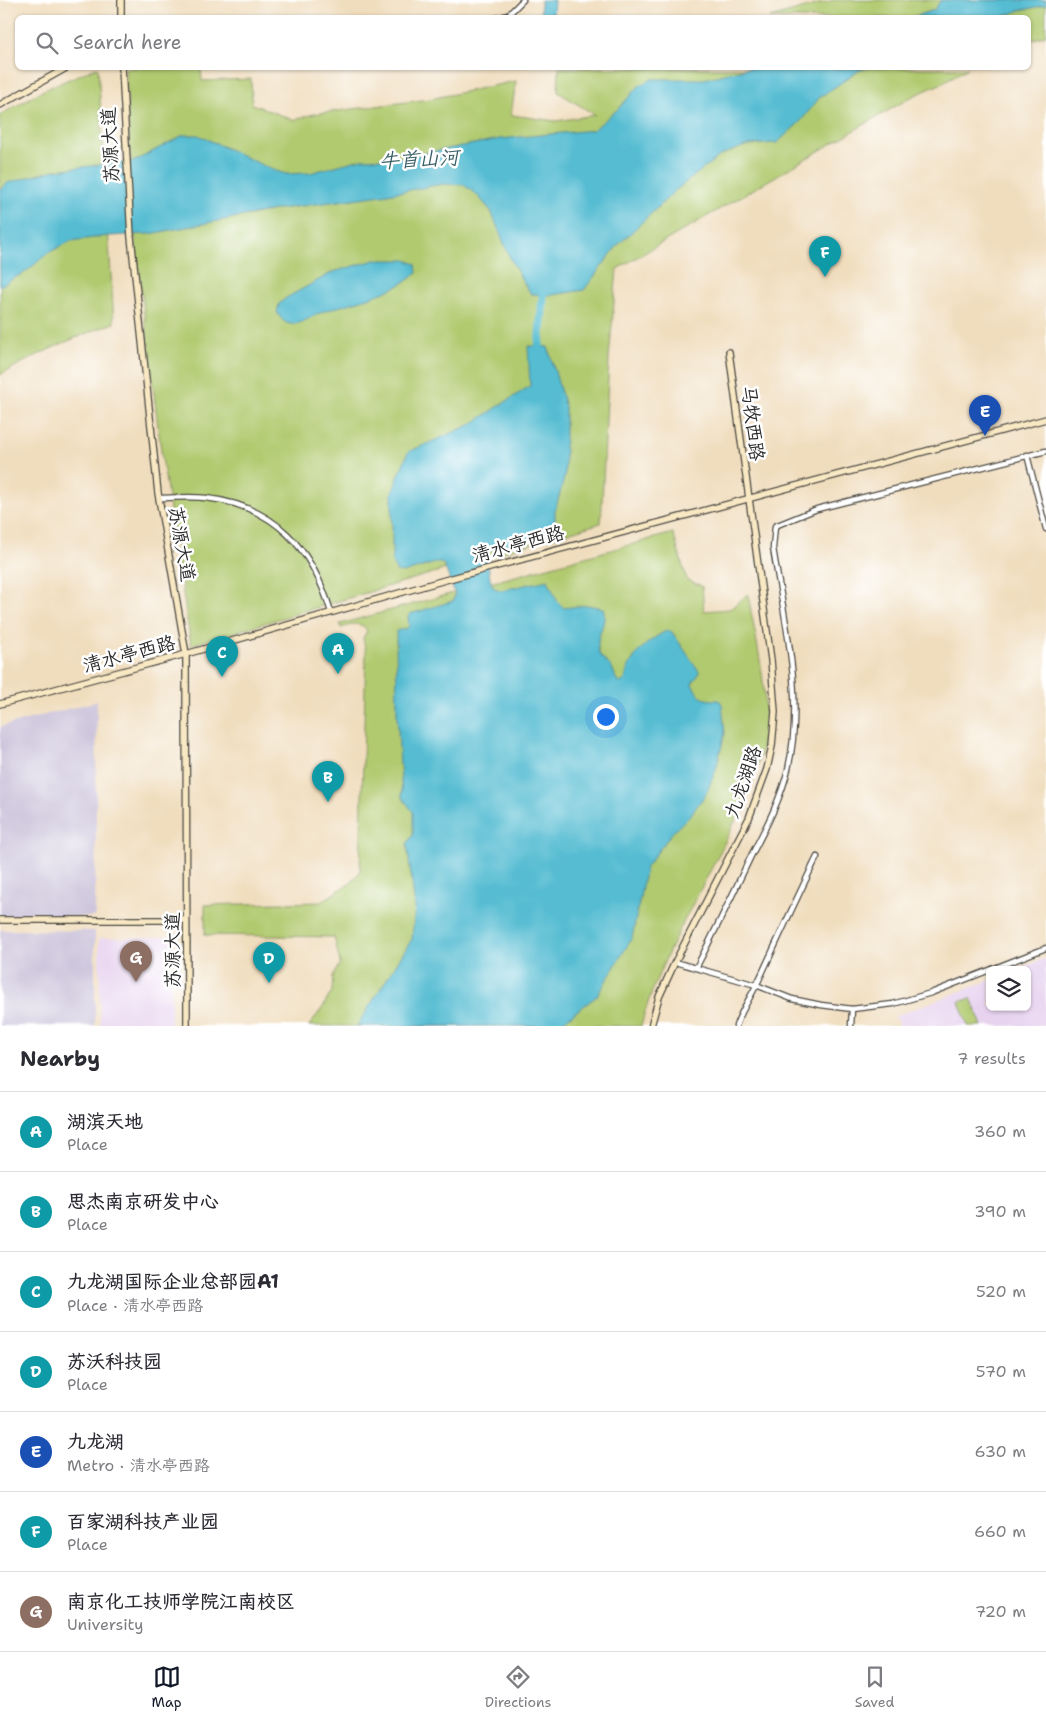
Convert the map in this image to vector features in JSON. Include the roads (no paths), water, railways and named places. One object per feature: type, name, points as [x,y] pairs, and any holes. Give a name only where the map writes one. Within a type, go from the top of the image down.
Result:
[{"type":"main road","points":[[121,0],[121,15]]},
{"type":"main road","points":[[0,105],[62,70]]},
{"type":"main road","name":"苏源大道","points":[[122,70],[131,237],[159,498],[186,654],[187,1026]]},
{"type":"main road","name":"马牧西路","points":[[729,352],[748,498]]},
{"type":"main road","name":"清水亭西路","points":[[0,704],[186,654],[494,566],[1046,418]]},
{"type":"main road","name":"九龙湖路","points":[[651,1026],[659,997],[675,962],[749,818],[767,769],[772,746],[775,712],[770,660],[748,498]]},
{"type":"main road","points":[[0,920],[186,920]]},
{"type":"street","points":[[508,15],[523,0]]},
{"type":"street","points":[[696,968],[762,835],[781,791],[788,768],[792,737],[793,686],[773,548],[775,526],[818,509],[1046,451]]},
{"type":"street","points":[[1027,455],[1046,529]]},
{"type":"street","points":[[159,498],[185,497],[224,501],[270,519],[288,534],[308,560],[320,581],[331,612]]},
{"type":"street","points":[[736,1026],[817,857]]},
{"type":"street","points":[[675,962],[792,998],[821,1005],[852,1009],[893,1004],[931,993],[1046,948]]},
{"type":"street","points":[[851,1026],[852,1009]]},
{"type":"water","points":[[541,0],[554,0],[553,15],[540,15]]},
{"type":"water","points":[[941,0],[1046,0],[1046,5],[1007,15],[919,15],[934,10]]},
{"type":"water","name":"牛首山河","points":[[740,70],[860,70],[820,97],[800,122],[777,143],[748,145],[721,155],[676,190],[618,245],[584,290],[552,295],[531,294],[510,258],[491,211],[478,196],[464,185],[443,184],[382,195],[280,209],[150,234],[109,236],[71,241],[48,253],[27,271],[0,286],[0,190],[7,183],[55,170],[135,161],[183,135],[198,135],[273,170],[286,174],[310,173],[361,159],[399,158],[500,139],[593,130],[618,109],[639,86],[652,79],[704,79]]},
{"type":"water","points":[[375,260],[406,260],[416,264],[417,273],[383,293],[320,313],[298,323],[286,323],[277,312],[279,304],[286,298],[333,272]]},
{"type":"water","points":[[528,346],[548,347],[565,407],[565,475],[555,511],[555,528],[549,533],[488,550],[488,568],[492,585],[497,589],[503,590],[548,580],[557,601],[564,608],[587,605],[603,608],[604,619],[598,649],[600,655],[612,668],[620,683],[625,680],[630,664],[646,644],[668,630],[672,632],[699,671],[692,684],[697,693],[702,698],[719,700],[722,704],[725,733],[716,769],[706,794],[691,814],[671,834],[646,867],[632,938],[597,996],[557,1026],[357,1026],[412,939],[415,906],[407,844],[413,835],[413,812],[402,797],[397,713],[396,631],[409,626],[408,617],[410,614],[453,601],[455,594],[444,565],[441,563],[435,563],[403,573],[397,572],[392,558],[392,493],[408,452],[470,425],[530,386]]},
{"type":"waterway","points":[[539,347],[544,285]]},
{"type":"place","name":"百家湖科技产业园","points":[[825,277]]},
{"type":"place","name":"九龙湖","points":[[985,436]]},
{"type":"place","name":"湖滨天地","points":[[338,674]]},
{"type":"place","name":"九龙湖国际企业总部园A1","points":[[222,677]]},
{"type":"place","name":"思杰南京研发中心","points":[[328,802]]},
{"type":"place","name":"南京化工技师学院江南校区","points":[[136,982]]},
{"type":"place","name":"苏沃科技园","points":[[269,983]]}]
